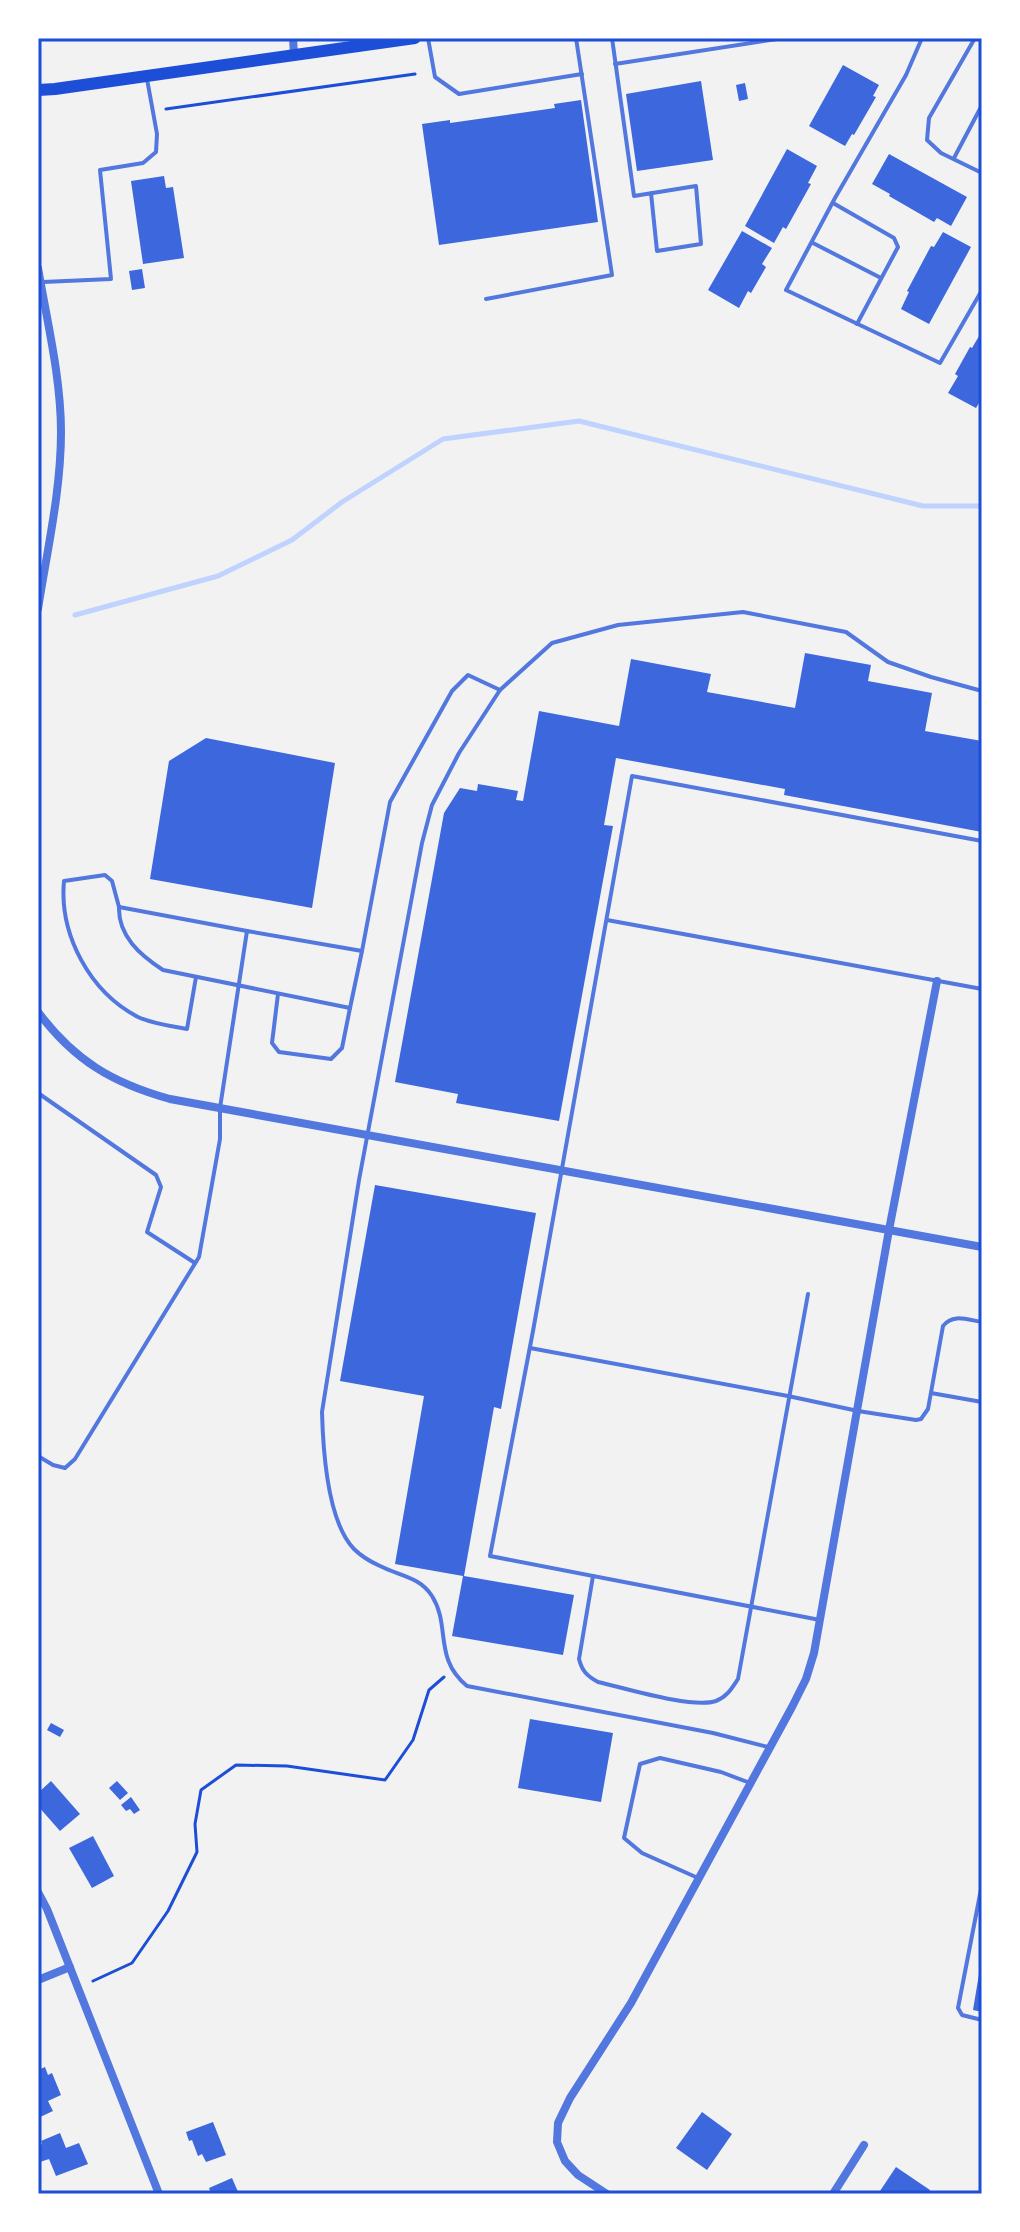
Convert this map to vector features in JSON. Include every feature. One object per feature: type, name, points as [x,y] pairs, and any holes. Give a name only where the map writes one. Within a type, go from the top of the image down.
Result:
[{"type":"main road","points":[[38,92],[415,38]]},
{"type":"street","points":[[293,38],[294,55]]},
{"type":"street","points":[[38,268],[57,384],[61,432],[58,481],[38,609]]},
{"type":"street","points":[[607,2194],[578,2175],[565,2161],[557,2142],[558,2123],[570,2098],[631,2003],[806,1679],[814,1653],[937,981]]},
{"type":"street","points":[[38,1012],[54,1034],[90,1065],[150,1094],[982,1247]]},
{"type":"street","points":[[38,1892],[159,2194]]},
{"type":"street","points":[[38,1980],[70,1967]]},
{"type":"street","points":[[833,2194],[864,2145]]},
{"type":"lane","points":[[428,38],[435,77],[459,94],[582,74]]},
{"type":"lane","points":[[486,299],[612,275],[576,38]]},
{"type":"lane","points":[[612,38],[634,196],[651,193],[696,186],[701,244],[657,251],[651,193]]},
{"type":"lane","points":[[922,38],[906,75],[786,290],[940,363],[982,290]]},
{"type":"lane","points":[[975,38],[929,118],[927,140],[941,153],[982,173]]},
{"type":"lane","points":[[615,64],[777,39]]},
{"type":"lane","points":[[40,282],[111,279],[100,170],[143,163],[156,152],[157,134],[146,75]]},
{"type":"lane","points":[[954,158],[982,105]]},
{"type":"lane","points":[[833,203],[894,238],[898,247],[857,324]]},
{"type":"lane","points":[[813,243],[881,278]]},
{"type":"lane","points":[[770,1747],[713,1733],[467,1686],[452,1670],[443,1646],[437,1605],[426,1587],[410,1577],[382,1567],[353,1547],[338,1519],[328,1486],[322,1412],[368,1135],[422,843],[432,805],[459,753],[500,690],[552,643],[618,625],[743,612],[846,632],[888,662],[982,691]]},
{"type":"lane","points":[[278,994],[272,1043],[279,1052],[331,1059],[342,1048],[390,802],[452,691],[468,675],[500,690]]},
{"type":"lane","points":[[820,1620],[490,1556],[632,776],[982,841]]},
{"type":"lane","points":[[196,977],[187,1029],[140,1018],[120,1006],[96,981],[76,953],[68,929],[64,881],[105,875],[112,881],[119,907],[118,920],[130,942],[145,958],[163,970],[350,1008]]},
{"type":"lane","points":[[119,907],[362,951]]},
{"type":"lane","points":[[607,920],[982,989]]},
{"type":"lane","points":[[38,1456],[65,1468],[75,1459],[199,1257],[220,1139],[220,1108],[247,931]]},
{"type":"lane","points":[[38,1093],[156,1175],[161,1187],[147,1232],[195,1263]]},
{"type":"lane","points":[[593,1576],[579,1647],[582,1669],[589,1678],[692,1702],[714,1701],[732,1689],[738,1679],[808,1294]]},
{"type":"lane","points":[[530,1348],[858,1411],[921,1419],[931,1393],[943,1326],[957,1318],[982,1322]]},
{"type":"lane","points":[[931,1393],[982,1402]]},
{"type":"lane","points":[[698,1878],[642,1853],[624,1838],[640,1764],[660,1758],[721,1772],[750,1783]]},
{"type":"lane","points":[[982,1884],[958,2008],[962,2015],[982,2020]]},
{"type":"path","points":[[166,109],[415,74]]},
{"type":"path","points":[[93,1981],[132,1963],[168,1911],[197,1852],[195,1824],[201,1790],[236,1765],[287,1766],[385,1780],[413,1740],[429,1690],[452,1670]]},
{"type":"building","points":[[843,65],[879,85],[873,96],[876,97],[845,146],[809,126]]},
{"type":"building","points":[[701,81],[713,160],[637,171],[626,94]]},
{"type":"building","points":[[745,83],[748,99],[739,101],[736,85]]},
{"type":"building","points":[[581,100],[598,222],[439,245],[422,124],[555,108],[554,104]]},
{"type":"building","points":[[787,149],[817,166],[808,183],[811,184],[786,229],[783,227],[774,243],[745,226]]},
{"type":"building","points":[[889,154],[967,197],[951,226],[937,218],[934,222],[872,184]]},
{"type":"building","points":[[164,176],[166,188],[173,187],[184,258],[143,264],[131,181]]},
{"type":"building","points":[[742,231],[772,248],[762,264],[766,267],[739,308],[708,290]]},
{"type":"building","points":[[943,232],[971,247],[929,324],[901,309],[931,246],[934,247]]},
{"type":"building","points":[[142,269],[145,288],[132,290],[129,271]]},
{"type":"building","points":[[982,331],[982,398],[976,408],[948,393],[958,376],[955,374]]},
{"type":"building","points":[[805,653],[871,665],[868,681],[932,693],[925,731],[982,741],[982,832],[784,795],[785,789],[616,758],[604,825],[613,826],[559,1121],[456,1103],[458,1094],[395,1082],[444,813],[460,788],[477,791],[478,784],[518,791],[516,800],[523,801],[539,711],[619,726],[631,659],[711,674],[707,692],[795,708]]},
{"type":"building","points":[[206,738],[335,763],[312,908],[150,879],[169,761]]},
{"type":"building","points":[[375,1185],[536,1213],[501,1409],[494,1407],[464,1576],[574,1595],[563,1655],[452,1636],[463,1576],[395,1564],[424,1396],[340,1381]]},
{"type":"building","points":[[530,1719],[613,1733],[601,1802],[518,1788]]},
{"type":"building","points":[[51,1723],[64,1730],[60,1737],[47,1730]]},
{"type":"building","points":[[51,1781],[80,1814],[60,1831],[38,1806],[38,1793]]},
{"type":"building","points":[[117,1781],[128,1793],[120,1800],[109,1788]]},
{"type":"building","points":[[131,1797],[140,1810],[134,1814],[121,1805]]},
{"type":"building","points":[[93,1836],[114,1876],[92,1888],[69,1848]]},
{"type":"building","points":[[979,1974],[982,1975],[982,2012],[973,2010]]},
{"type":"building","points":[[45,2067],[48,2075],[52,2073],[61,2095],[48,2101],[53,2111],[38,2118],[38,2070]]},
{"type":"building","points":[[702,2112],[732,2134],[707,2170],[676,2148]]},
{"type":"building","points":[[213,2122],[226,2155],[206,2162],[202,2154],[198,2156],[186,2132]]},
{"type":"building","points":[[60,2133],[66,2148],[79,2143],[88,2164],[56,2176],[49,2159],[40,2162],[38,2146],[42,2144],[41,2141]]},
{"type":"building","points":[[896,2167],[930,2190],[928,2194],[878,2194]]},
{"type":"building","points":[[232,2178],[239,2194],[211,2194],[209,2188]]},
{"type":"waterway","points":[[75,615],[218,576],[292,540],[342,502],[443,439],[579,421],[923,506],[982,506]]}]
